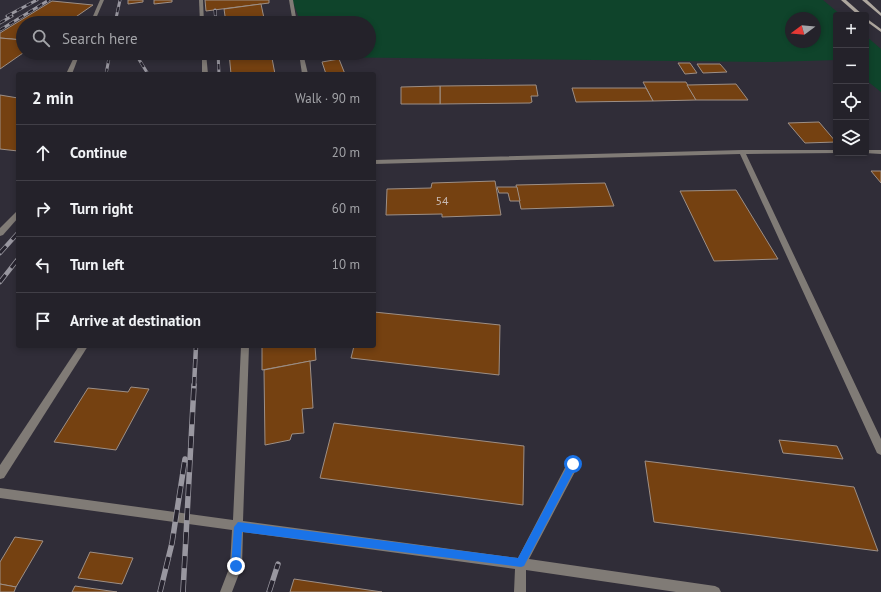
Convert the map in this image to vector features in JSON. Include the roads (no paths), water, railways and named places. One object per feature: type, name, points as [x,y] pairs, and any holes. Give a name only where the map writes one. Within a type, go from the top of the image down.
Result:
[{"type":"street","points":[[95,16],[102,0]]},
{"type":"street","points":[[201,0],[202,16]]},
{"type":"street","points":[[291,0],[294,16]]},
{"type":"street","points":[[843,0],[857,12]]},
{"type":"street","points":[[864,0],[881,15]]},
{"type":"street","points":[[869,21],[881,31]]},
{"type":"street","points":[[70,72],[75,60]]},
{"type":"street","points":[[204,60],[205,72]]},
{"type":"street","points":[[302,60],[305,72]]},
{"type":"street","points":[[742,152],[881,450]]},
{"type":"street","points":[[376,162],[742,152],[833,152]]},
{"type":"street","points":[[869,152],[881,152]]},
{"type":"street","points":[[0,233],[16,216]]},
{"type":"street","points":[[0,474],[83,348]]},
{"type":"street","points":[[226,592],[236,566],[245,348]]},
{"type":"street","points":[[520,592],[521,563],[573,464]]},
{"type":"street","points":[[0,493],[238,527],[521,563],[715,592]]},
{"type":"railway","points":[[7,16],[37,0]]},
{"type":"railway","points":[[23,16],[49,0]]},
{"type":"railway","points":[[117,16],[120,0]]},
{"type":"railway","points":[[215,10],[215,16]]},
{"type":"railway","points":[[0,23],[12,16]]},
{"type":"railway","points":[[0,30],[16,20]]},
{"type":"railway","points":[[106,72],[109,60]]},
{"type":"railway","points":[[139,60],[147,72]]},
{"type":"railway","points":[[218,60],[219,72]]},
{"type":"railway","points":[[0,253],[16,235]]},
{"type":"railway","points":[[0,282],[16,262]]},
{"type":"railway","points":[[194,386],[196,348]]},
{"type":"railway","points":[[183,592],[194,385]]},
{"type":"railway","points":[[160,592],[172,543],[185,459]]},
{"type":"railway","points":[[269,592],[278,564]]}]
